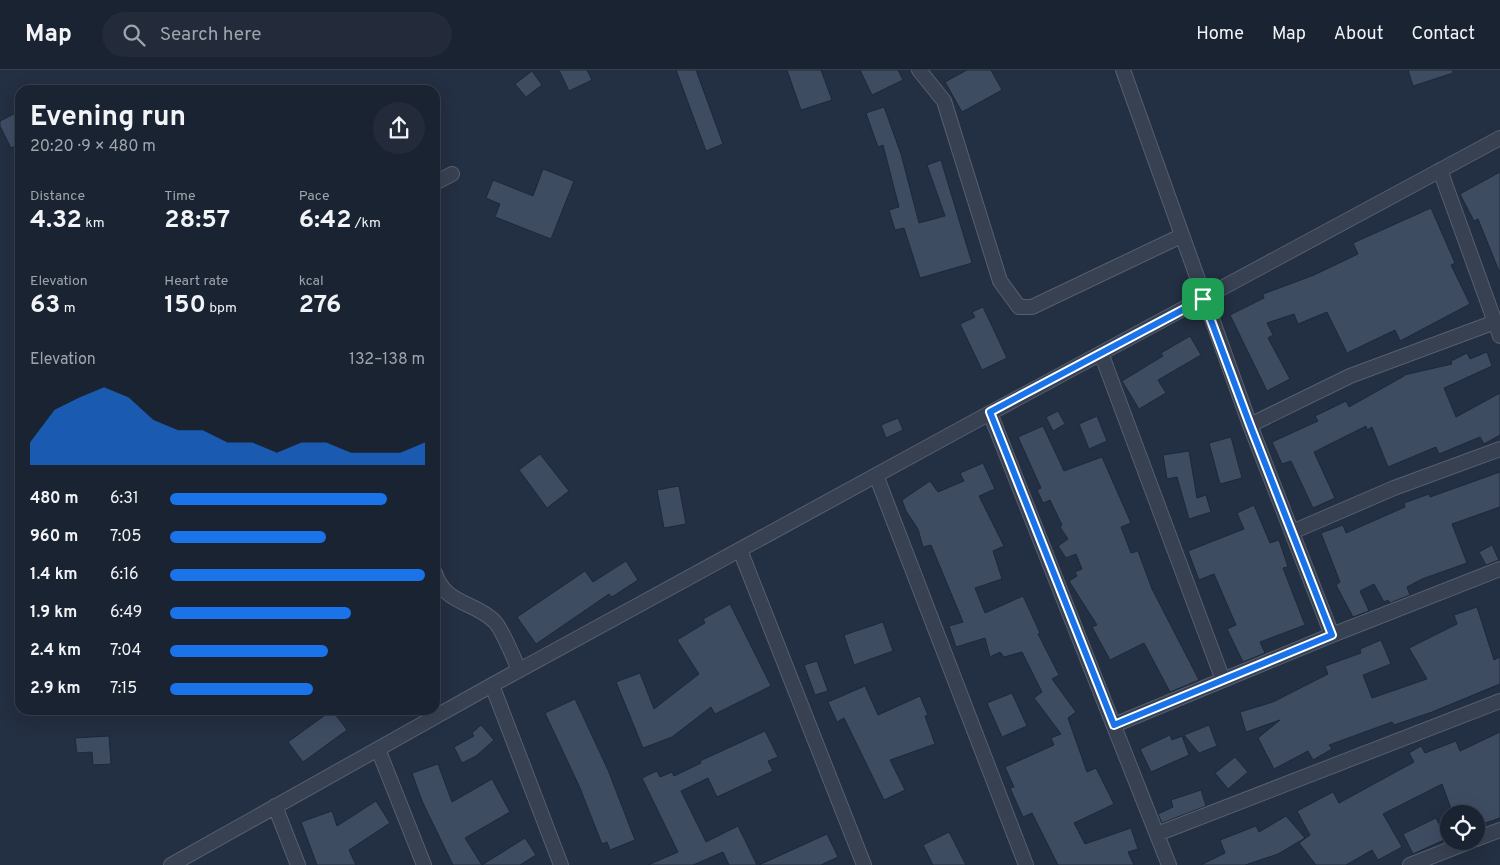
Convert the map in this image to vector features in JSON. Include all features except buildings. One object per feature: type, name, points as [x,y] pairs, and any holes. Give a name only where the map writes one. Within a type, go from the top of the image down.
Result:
[{"type":"street","points":[[919,70],[944,101],[1000,281],[1019,307],[1032,307],[1181,236]]},
{"type":"street","points":[[1123,70],[1203,299],[1332,635]]},
{"type":"street","points":[[440,714],[990,412],[1500,138]]},
{"type":"street","points":[[1440,170],[1500,336]]},
{"type":"street","points":[[440,180],[452,174]]},
{"type":"street","points":[[1250,425],[1350,376],[1495,322]]},
{"type":"street","points":[[1101,354],[1223,680]]},
{"type":"street","points":[[990,412],[1169,865]]},
{"type":"street","points":[[1292,532],[1394,488],[1500,449]]},
{"type":"street","points":[[876,475],[1026,865]]},
{"type":"street","points":[[740,550],[864,865]]},
{"type":"street","points":[[1114,725],[1332,635],[1500,570]]},
{"type":"street","points":[[440,585],[454,599],[495,621],[519,670]]},
{"type":"street","points":[[492,685],[561,865]]},
{"type":"street","points":[[1157,834],[1500,701]]},
{"type":"street","points":[[171,865],[439,715]]},
{"type":"street","points":[[378,749],[424,865]]},
{"type":"street","points":[[275,806],[298,865]]},
{"type":"street","points":[[1485,836],[1500,830]]},
{"type":"street","points":[[1410,865],[1446,858],[1457,850]]},
{"type":"route","points":[[1203,299],[1332,635],[1114,725],[1062,598],[990,412],[1203,299]]}]
